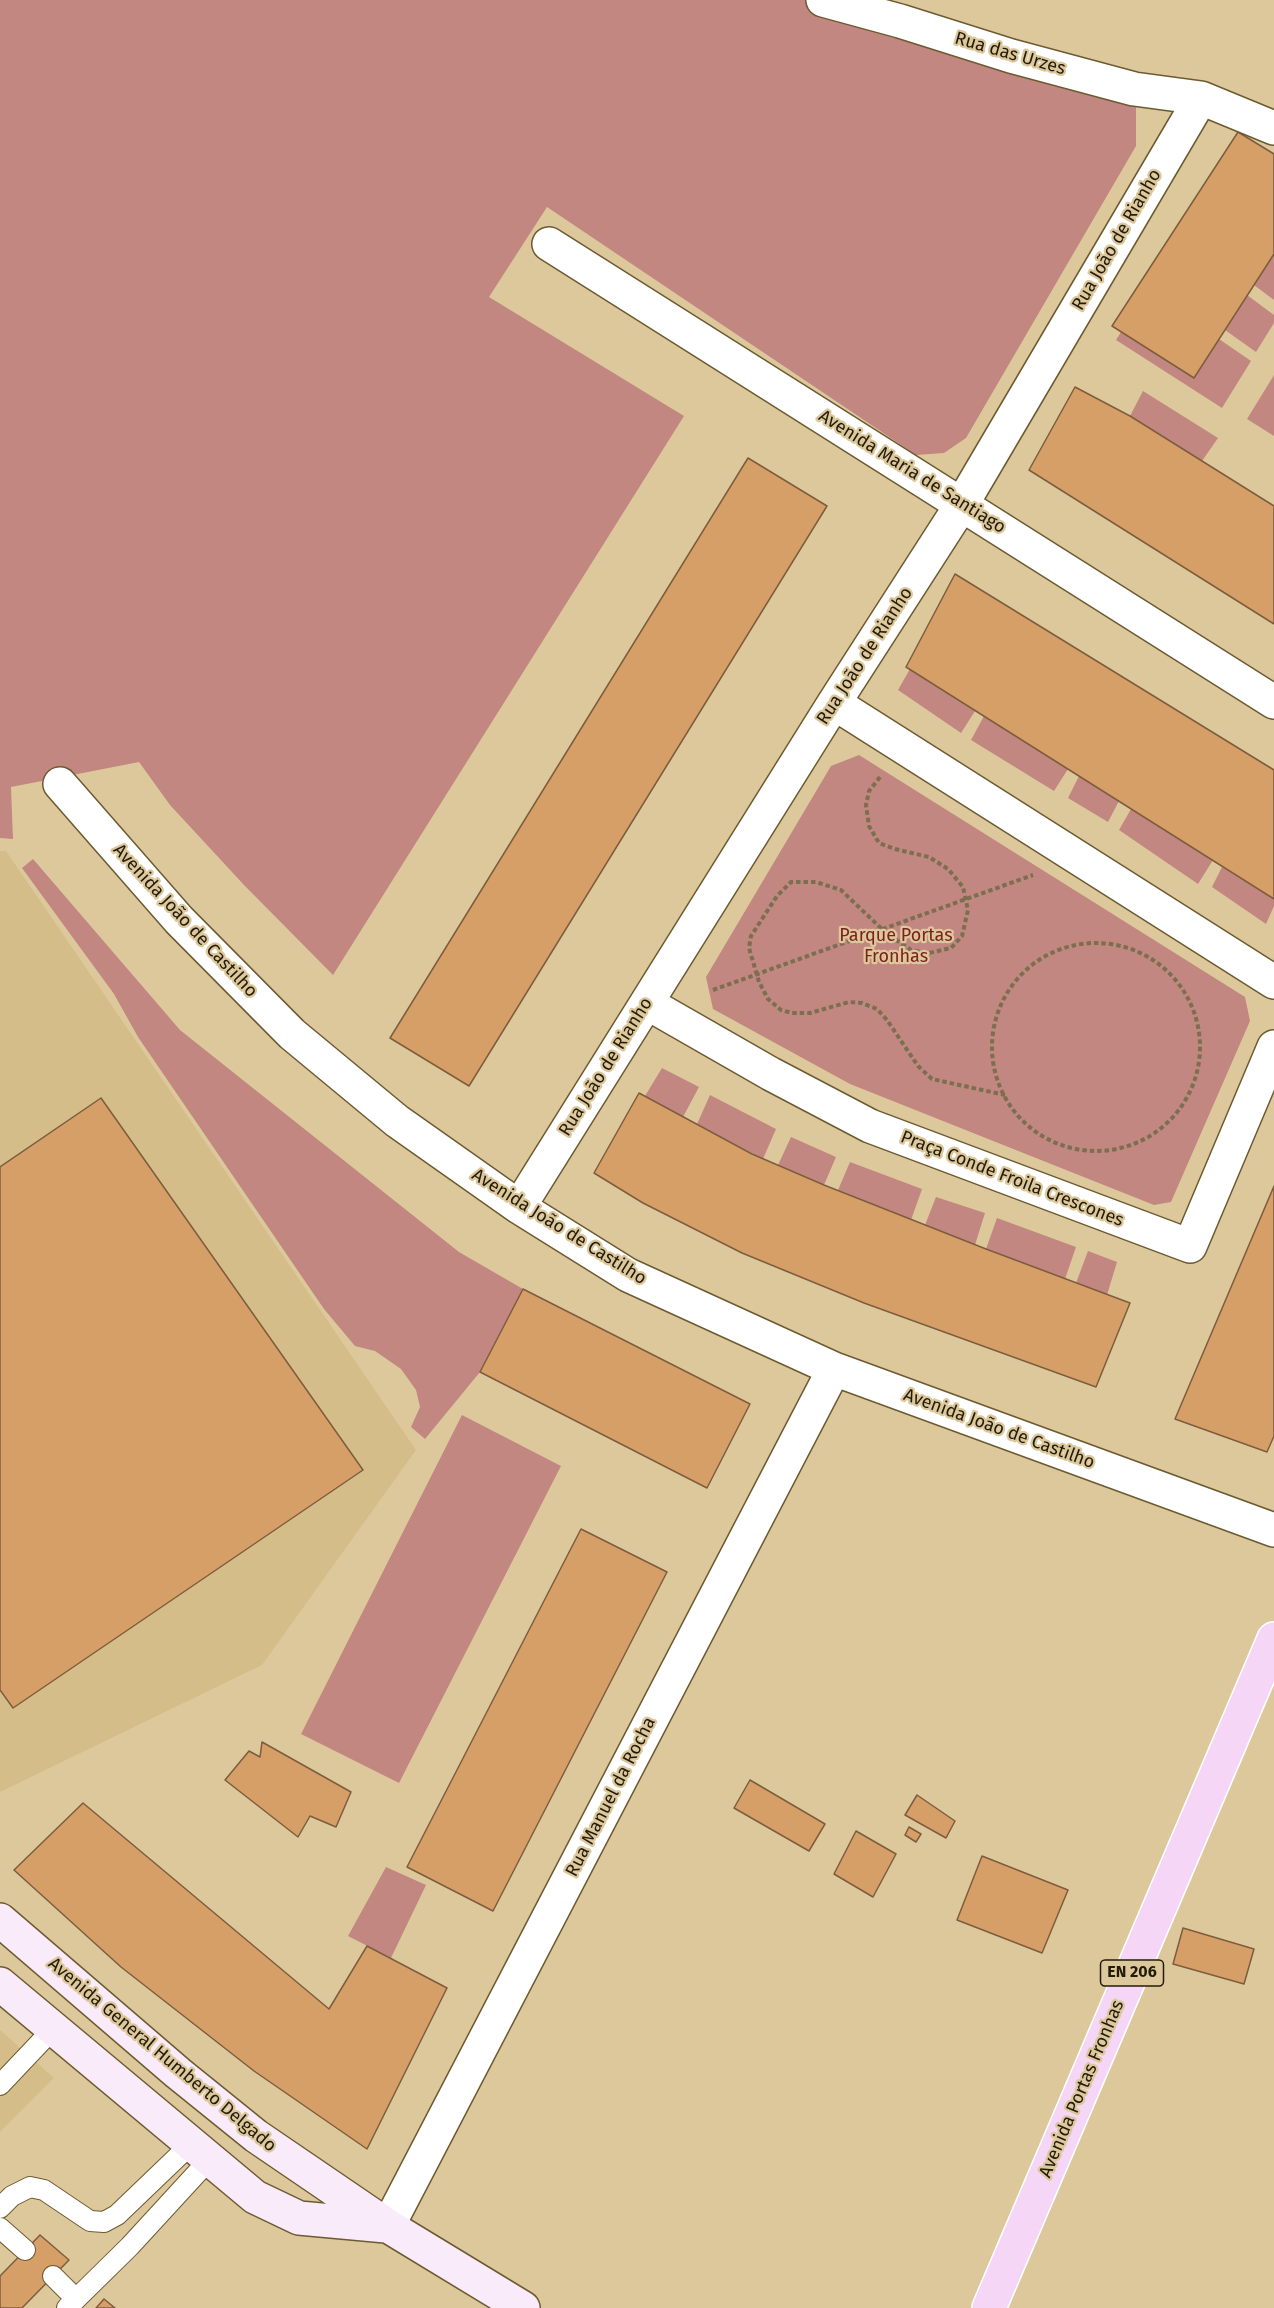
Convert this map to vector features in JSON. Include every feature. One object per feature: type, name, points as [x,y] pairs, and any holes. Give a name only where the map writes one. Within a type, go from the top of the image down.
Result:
[{"type":"main road","name":"Avenida Portas Fronhas","points":[[989,2308],[1274,1639]]},
{"type":"main road","name":"Avenida General Humberto Delgado","points":[[0,1920],[178,2073],[256,2136],[388,2226],[523,2308]]},
{"type":"main road","name":"Avenida General Humberto Delgado","points":[[0,1984],[199,2153],[255,2197],[298,2218],[388,2226]]},
{"type":"street","name":"Rua das Urzes","points":[[823,0],[900,21],[1011,56],[1134,89],[1201,98],[1274,128]]},
{"type":"street","name":"Rua João de Rianho","points":[[519,1207],[834,703],[962,504],[1201,98]]},
{"type":"street","name":"Avenida Maria de Santiago","points":[[549,244],[1274,702]]},
{"type":"street","points":[[834,703],[1274,982]]},
{"type":"street","name":"Avenida João de Castilho","points":[[60,784],[178,920],[292,1034],[397,1121],[519,1207],[628,1275],[834,1369],[1274,1530]]},
{"type":"street","name":"Praça Conde Froila Crescones","points":[[647,1003],[771,1074],[870,1126],[1190,1246],[1274,1047]]},
{"type":"street","name":"Rua Manuel da Rocha","points":[[388,2226],[834,1369]]},
{"type":"lane","points":[[0,2085],[53,2029]]},
{"type":"lane","points":[[0,2208],[12,2196],[30,2187],[44,2190],[90,2221],[104,2222],[117,2215],[199,2153]]},
{"type":"lane","points":[[52,2277],[72,2304],[130,2246],[199,2153]]},
{"type":"lane","points":[[0,2228],[25,2250]]},
{"type":"path","points":[[875,770],[882,774],[869,791],[866,804],[869,826],[879,843],[929,857],[948,869],[963,887],[966,899],[968,910],[962,936],[951,948],[929,953],[911,950],[882,929],[841,890],[816,882],[791,882],[777,896],[751,936],[749,948],[756,975],[768,999],[781,1011],[792,1014],[810,1013],[849,1002],[862,1003],[877,1009],[918,1066],[932,1079],[1005,1095],[1027,1127],[1041,1136],[1067,1144],[1095,1148],[1125,1146],[1160,1132],[1175,1119],[1191,1094],[1198,1069],[1200,1045],[1195,1022],[1177,980],[1162,965],[1143,956],[1101,943],[1065,948],[1029,965],[1014,981],[1001,1001],[993,1024],[989,1047],[994,1070],[1005,1095]]},
{"type":"path","points":[[713,990],[1040,873],[1030,867]]},
{"type":"path","points":[[711,979],[715,999]]},
{"type":"shaded area","points":[[0,851],[6,851],[416,1450],[262,1665],[0,1792]]},
{"type":"shaded area","points":[[0,2030],[54,2078],[0,2132]]},
{"type":"green space","points":[[0,0],[811,0],[1136,106],[1136,146],[966,438],[944,453],[916,455],[547,207],[489,297],[684,416],[333,975],[244,885],[170,805],[139,762],[11,787],[13,839],[0,838]]},
{"type":"green space","points":[[1274,254],[1274,300],[1254,285]]},
{"type":"green space","points":[[1247,295],[1274,315],[1274,323],[1256,352],[1225,330]]},
{"type":"green space","points":[[1121,332],[1194,378],[1219,339],[1251,361],[1222,408],[1116,340]]},
{"type":"green space","points":[[1274,375],[1274,436],[1247,419]]},
{"type":"green space","points":[[1143,391],[1218,438],[1202,461],[1130,416]]},
{"type":"green space","points":[[910,669],[975,711],[961,733],[898,690]]},
{"type":"green space","points":[[984,716],[1068,769],[1054,791],[971,740]]},
{"type":"green space","name":"Parque Portas Fronhas","points":[[859,755],[1245,997],[1250,1021],[1171,1202],[1154,1205],[850,1084],[713,1009],[706,977],[831,766]]},
{"type":"green space","points":[[1079,776],[1119,801],[1108,822],[1068,798]]},
{"type":"green space","points":[[1131,809],[1213,860],[1198,884],[1119,830]]},
{"type":"green space","points":[[33,859],[180,1030],[459,1252],[523,1289],[480,1372],[425,1439],[411,1427],[420,1407],[416,1390],[401,1369],[375,1351],[355,1346],[324,1309],[138,1037],[114,994],[22,868]]},
{"type":"green space","points":[[1222,867],[1274,899],[1274,906],[1266,924],[1212,887]]},
{"type":"green space","points":[[662,1068],[699,1087],[683,1117],[645,1096]]},
{"type":"green space","points":[[710,1095],[776,1129],[763,1159],[697,1124]]},
{"type":"green space","points":[[791,1137],[836,1157],[824,1185],[778,1165]]},
{"type":"green space","points":[[850,1162],[922,1189],[911,1220],[838,1190]]},
{"type":"green space","points":[[936,1197],[985,1213],[975,1245],[925,1225]]},
{"type":"green space","points":[[997,1218],[1076,1247],[1065,1279],[986,1249]]},
{"type":"green space","points":[[1088,1251],[1117,1262],[1107,1295],[1076,1283]]},
{"type":"green space","points":[[462,1415],[561,1466],[399,1783],[301,1734]]},
{"type":"green space","points":[[386,1867],[426,1885],[391,1958],[348,1936]]},
{"type":"building","points":[[1238,132],[1274,154],[1274,254],[1194,378],[1112,326]]},
{"type":"building","points":[[1075,387],[1130,416],[1274,506],[1274,624],[1029,470]]},
{"type":"building","points":[[748,458],[827,506],[469,1086],[390,1038]]},
{"type":"building","points":[[955,574],[1274,770],[1274,899],[906,667]]},
{"type":"building","points":[[639,1093],[752,1154],[824,1185],[1130,1303],[1096,1387],[864,1303],[742,1253],[643,1203],[594,1173]]},
{"type":"building","points":[[101,1098],[363,1470],[13,1708],[0,1690],[0,1167]]},
{"type":"building","points":[[1274,1186],[1274,1436],[1267,1452],[1175,1419]]},
{"type":"building","points":[[523,1289],[750,1404],[707,1488],[480,1372]]},
{"type":"building","points":[[581,1529],[667,1572],[493,1911],[407,1867]]},
{"type":"building","points":[[262,1742],[351,1792],[336,1827],[310,1816],[298,1837],[225,1780],[249,1751],[260,1757]]},
{"type":"building","points":[[750,1780],[825,1824],[809,1851],[734,1808]]},
{"type":"building","points":[[917,1795],[955,1821],[946,1838],[905,1815]]},
{"type":"building","points":[[83,1803],[329,2009],[367,1946],[447,1988],[367,2149],[254,2071],[121,1967],[14,1870]]},
{"type":"building","points":[[909,1827],[921,1834],[916,1842],[905,1835]]},
{"type":"building","points":[[856,1831],[896,1854],[873,1897],[834,1874]]},
{"type":"building","points":[[982,1856],[1068,1890],[1042,1953],[957,1920]]},
{"type":"building","points":[[1183,1928],[1254,1949],[1244,1984],[1173,1964]]},
{"type":"building","points":[[40,2235],[69,2260],[22,2308],[0,2308],[0,2276]]},
{"type":"building","points":[[104,2299],[115,2308],[96,2308]]}]
